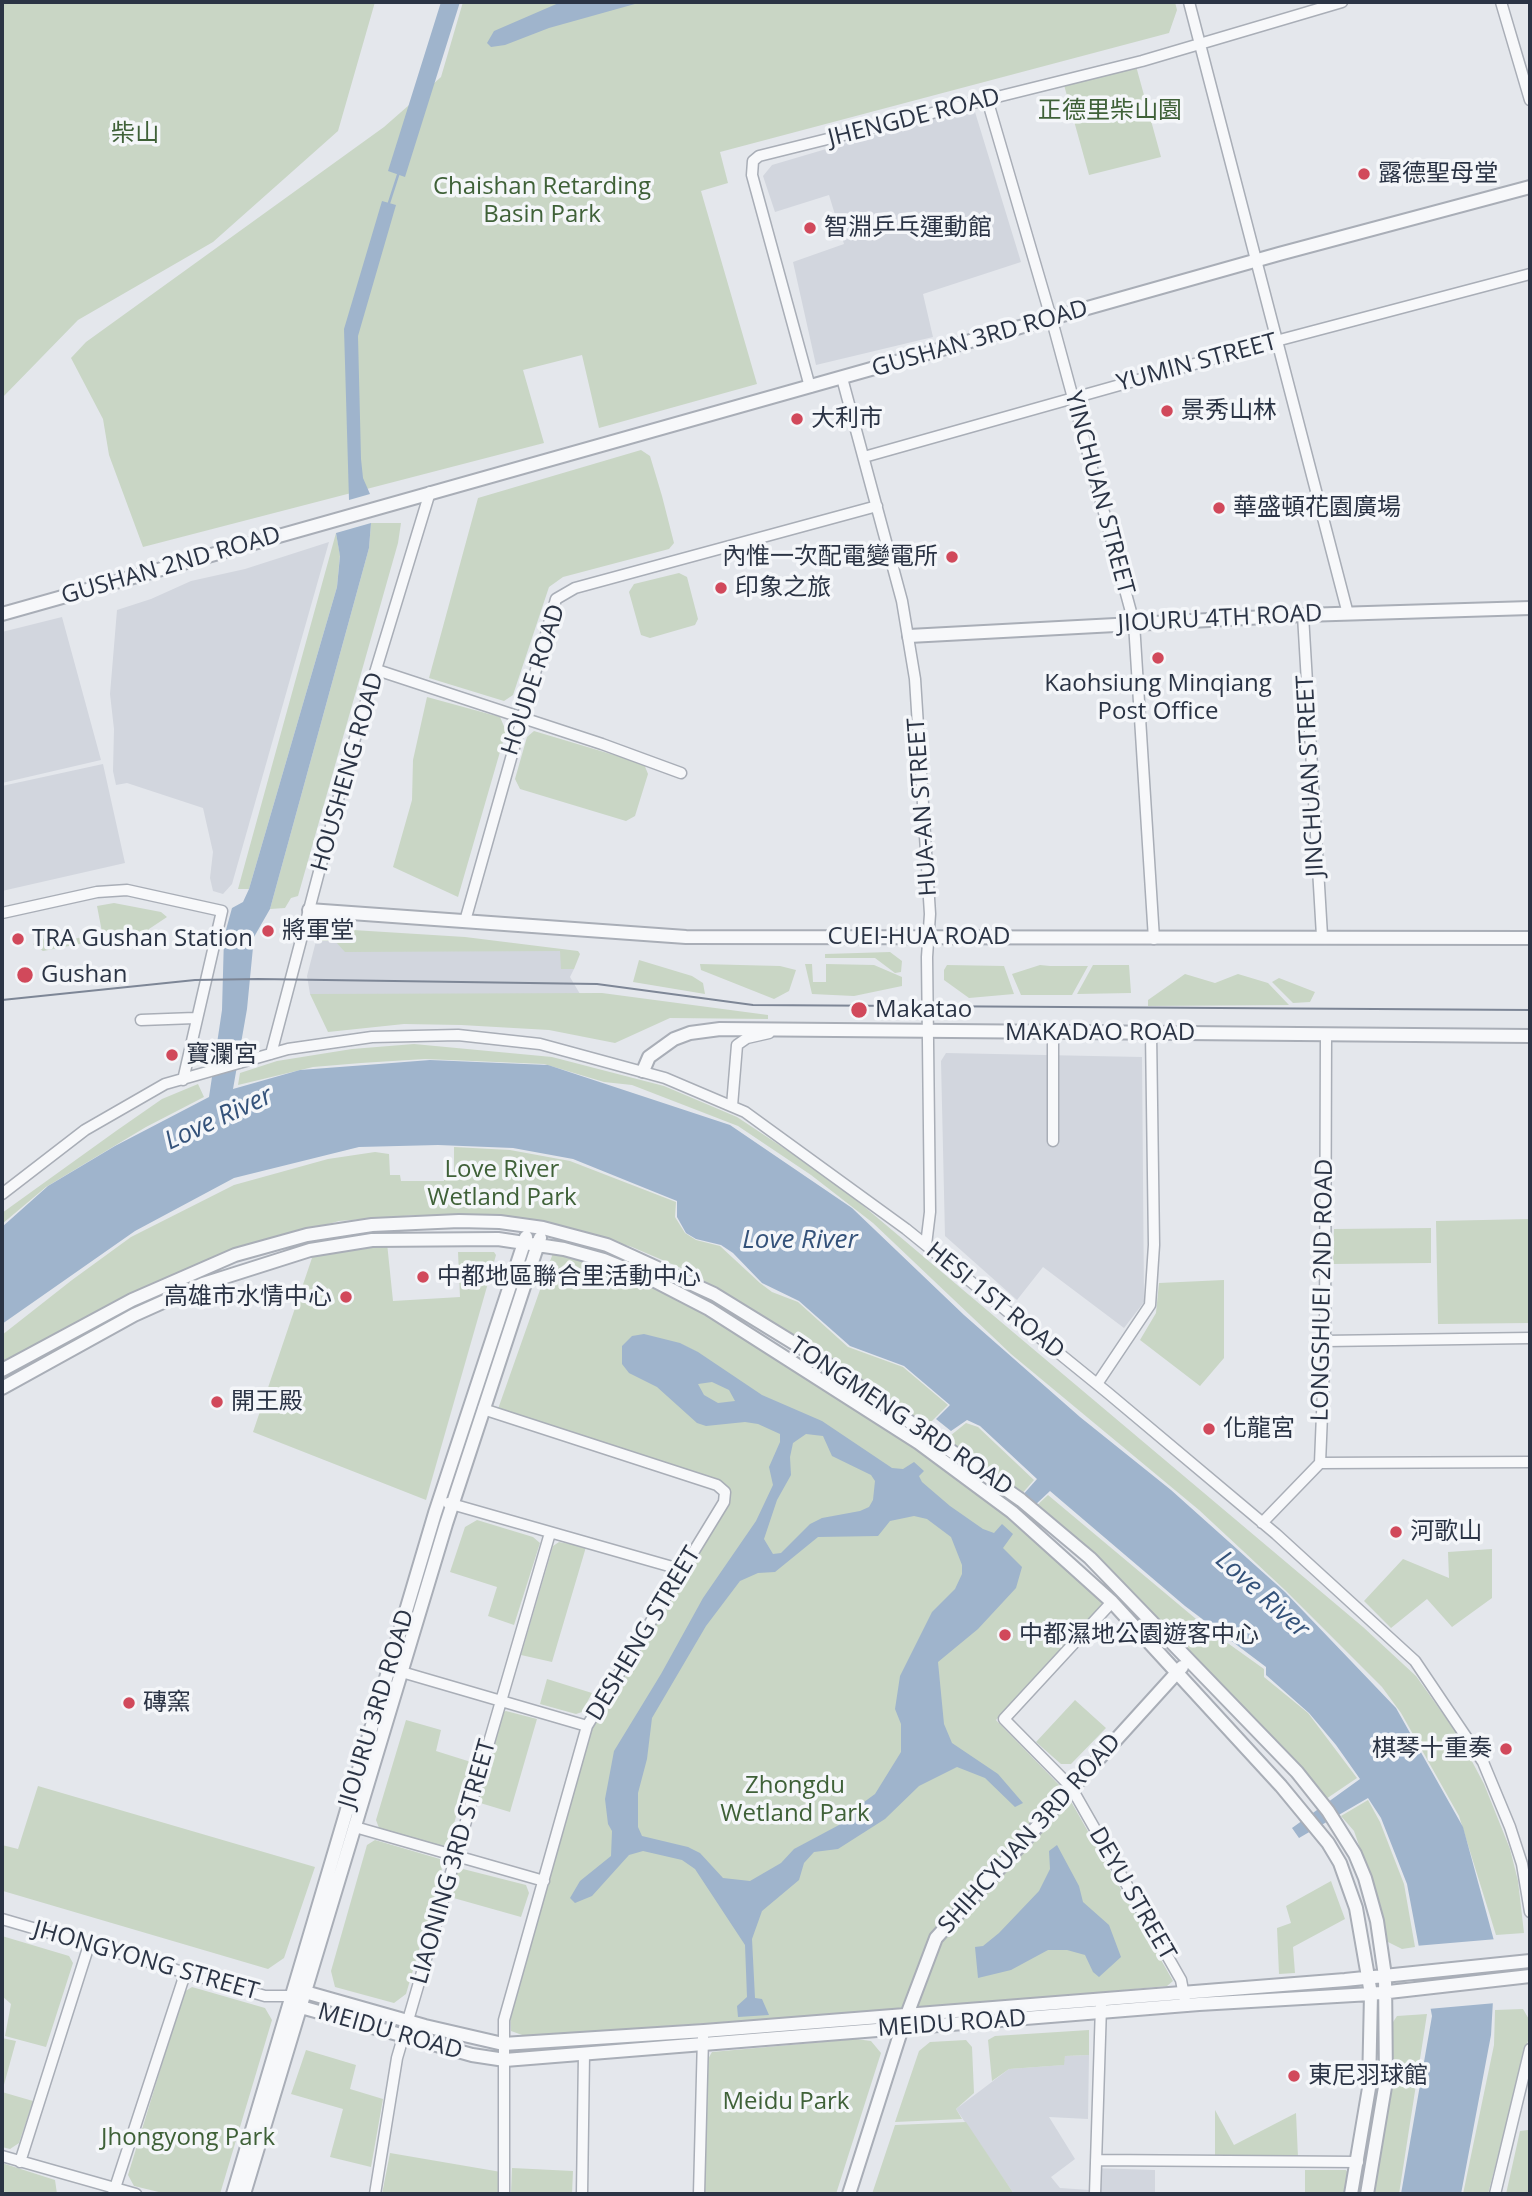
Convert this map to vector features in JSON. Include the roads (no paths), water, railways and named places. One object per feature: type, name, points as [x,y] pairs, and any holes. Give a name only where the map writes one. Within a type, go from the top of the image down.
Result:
[{"type":"street","points":[[1189,2],[1348,614]]},
{"type":"street","name":"JHENGDE ROAD","points":[[810,387],[751,175],[753,161],[759,156],[1200,45],[1342,2]]},
{"type":"street","points":[[1501,2],[1530,100]]},
{"type":"street","name":"YINCHUAN STREET","points":[[986,99],[1051,318],[1134,623],[1154,939]]},
{"type":"street","name":"GUSHAN 3RD ROAD","points":[[430,492],[1255,261],[1530,187]]},
{"type":"street","name":"YUMIN STREET","points":[[864,457],[1276,341],[1530,274]]},
{"type":"street","name":"HUA-AN STREET","points":[[842,378],[909,636],[920,749],[929,937],[930,1213],[926,1245]]},
{"type":"street","name":"GUSHAN 2ND ROAD","points":[[2,614],[430,492]]},
{"type":"street","name":"HOUSHENG ROAD","points":[[271,1054],[349,758],[430,492]]},
{"type":"street","name":"HOUDE ROAD","points":[[465,921],[520,718],[556,599],[569,590],[877,506]]},
{"type":"street","name":"JIOURU 4TH ROAD","points":[[909,636],[1303,615],[1530,608]]},
{"type":"street","name":"JINCHUAN STREET","points":[[1303,615],[1322,936]]},
{"type":"street","points":[[377,670],[681,773]]},
{"type":"street","points":[[2,913],[96,892],[127,890],[222,911],[195,1018],[183,1080],[165,1084],[103,1119],[2,1194]]},
{"type":"street","name":"CUEI-HUA ROAD","points":[[309,909],[542,929],[686,937],[1530,938]]},
{"type":"street","points":[[141,1020],[195,1018]]},
{"type":"street","name":"MAKADAO ROAD","points":[[643,1071],[653,1053],[690,1033],[720,1029],[1053,1034],[1151,1032],[1530,1036]]},
{"type":"street","points":[[732,1107],[737,1045],[747,1038],[785,1030]]},
{"type":"street","points":[[1097,1384],[1150,1305],[1154,1245],[1151,1032]]},
{"type":"street","points":[[1053,1034],[1053,1140]]},
{"type":"street","name":"LONGSHUEI 2ND ROAD","points":[[1320,1463],[1325,1341],[1326,1034]]},
{"type":"street","name":"HESI 1ST ROAD","points":[[183,1080],[271,1054],[372,1037],[458,1035],[540,1044],[643,1071],[746,1112],[837,1176],[1097,1384],[1262,1522],[1415,1661],[1483,1762],[1522,1864],[1530,1912]]},
{"type":"street","points":[[423,1222],[424,1238]]},
{"type":"street","name":"TONGMENG 3RD ROAD","points":[[2,1370],[69,1332],[197,1270],[235,1255],[307,1235],[423,1222],[500,1222],[536,1227],[607,1245],[659,1266],[714,1294],[823,1361],[1021,1500],[1090,1558],[1191,1659],[1297,1772],[1328,1811],[1355,1854],[1373,1902],[1385,1976],[1386,2081],[1367,2194]]},
{"type":"street","name":"JIOURU 3RD ROAD","points":[[244,2194],[536,1227]]},
{"type":"street","points":[[307,1235],[310,1250]]},
{"type":"street","name":"TONGMENG 3RD ROAD","points":[[2,1388],[134,1315],[191,1289],[242,1269],[310,1250],[372,1240],[424,1238],[531,1243],[604,1260],[651,1279],[709,1309],[919,1443],[1012,1512],[1112,1602],[1178,1672],[1320,1833],[1340,1863],[1356,1908],[1369,1978],[1369,2088],[1351,2194]]},
{"type":"street","name":"JIOURU 3RD ROAD","points":[[233,2194],[439,1500],[531,1243]]},
{"type":"street","points":[[1325,1341],[1530,1338]]},
{"type":"street","name":"DESHENG STREET","points":[[483,1409],[717,1485],[725,1492],[724,1502],[587,1726],[504,2020],[505,2194]]},
{"type":"street","points":[[1262,1522],[1320,1463],[1530,1462]]},
{"type":"street","points":[[439,1500],[683,1570]]},
{"type":"street","name":"LIAONING 3RD STREET","points":[[374,2194],[403,2037],[550,1533]]},
{"type":"street","name":"DEYU STREET","points":[[1112,1602],[1004,1719],[1071,1787],[1185,1991],[1186,2006]]},
{"type":"street","name":"SHIHCYUAN 3RD ROAD","points":[[902,2028],[936,1938],[1071,1787],[1191,1659]]},
{"type":"street","points":[[388,1668],[587,1726]]},
{"type":"street","points":[[355,1827],[544,1881]]},
{"type":"street","points":[[1356,1908],[1373,1902]]},
{"type":"street","name":"JHONGYONG STREET","points":[[2,1919],[265,1996],[291,1996]]},
{"type":"street","points":[[20,2162],[89,1945]]},
{"type":"street","name":"MEIDU ROAD","points":[[1527,1961],[1415,1974],[1185,1991],[1101,2006],[902,2028],[505,2060],[403,2037],[301,2007],[291,1996],[305,1992],[408,2021],[503,2043],[704,2031],[909,2013],[1101,2006],[1186,2006],[1370,1994],[1527,1976]]},
{"type":"street","points":[[114,2192],[184,1974]]},
{"type":"street","points":[[1095,2194],[1101,2006]]},
{"type":"street","points":[[849,2194],[902,2028]]},
{"type":"street","points":[[699,2194],[704,2031]]},
{"type":"street","points":[[1494,2194],[1530,2049]]},
{"type":"street","points":[[582,2194],[584,2054]]},
{"type":"street","points":[[2,2156],[114,2192],[136,2194]]},
{"type":"street","points":[[1096,2160],[1358,2162]]},
{"type":"water","points":[[441,2],[460,2],[405,177],[388,171]]},
{"type":"water","points":[[561,2],[642,2],[549,28],[505,45],[491,47],[487,43],[494,31]]},
{"type":"water","points":[[382,201],[396,205],[358,336],[361,459],[363,478],[370,494],[349,500],[344,329]]},
{"type":"water","name":"Love River","points":[[371,523],[369,548],[270,909],[254,937],[247,1009],[233,1089],[300,1070],[430,1060],[548,1065],[730,1125],[852,1208],[964,1315],[1080,1417],[1171,1490],[1285,1592],[1396,1708],[1463,1827],[1496,1948],[1491,2035],[1461,2194],[1401,2194],[1432,2016],[1407,1884],[1381,1818],[1368,1798],[1299,1838],[1292,1828],[1360,1779],[1336,1745],[1309,1713],[1266,1675],[1266,1667],[1185,1606],[1050,1491],[1033,1507],[1021,1497],[1037,1479],[980,1426],[967,1420],[951,1431],[936,1419],[950,1405],[904,1366],[850,1346],[799,1301],[762,1283],[733,1253],[721,1245],[696,1239],[686,1233],[677,1217],[677,1201],[573,1159],[513,1148],[438,1145],[359,1147],[234,1178],[135,1231],[2,1324],[2,1227],[48,1186],[115,1146],[209,1097],[222,1010],[224,937],[232,908],[243,902],[249,889],[337,587],[340,556],[336,533]]},
{"type":"water","points":[[644,1334],[680,1343],[698,1352],[762,1395],[822,1421],[892,1468],[903,1469],[914,1462],[924,1471],[919,1476],[922,1482],[950,1506],[983,1529],[994,1533],[1002,1524],[1013,1534],[1003,1548],[1022,1567],[1016,1588],[978,1629],[938,1662],[944,1724],[952,1743],[998,1774],[1023,1803],[1015,1807],[985,1778],[957,1767],[919,1786],[885,1819],[838,1849],[814,1852],[804,1863],[799,1880],[762,1911],[752,1939],[755,1998],[762,1999],[769,2015],[738,2017],[737,2006],[747,1997],[745,1945],[695,1869],[682,1860],[643,1851],[629,1855],[592,1896],[575,1903],[570,1898],[580,1881],[611,1856],[612,1831],[608,1824],[605,1799],[614,1751],[703,1598],[756,1521],[773,1485],[769,1467],[780,1442],[780,1434],[758,1424],[745,1422],[706,1426],[697,1423],[657,1387],[629,1373],[622,1364],[622,1346],[632,1336]],"holes":[[[712,1382],[729,1390],[735,1401],[718,1403],[704,1395],[698,1384]],[[806,1434],[823,1436],[832,1456],[871,1475],[875,1481],[873,1500],[869,1507],[860,1511],[822,1518],[810,1524],[781,1553],[773,1554],[764,1539],[777,1500],[791,1475],[790,1457],[793,1443]],[[914,1516],[927,1519],[951,1537],[962,1565],[962,1574],[955,1589],[932,1612],[900,1676],[895,1709],[901,1724],[901,1752],[875,1794],[845,1816],[839,1825],[794,1849],[781,1863],[750,1881],[723,1878],[700,1853],[688,1847],[642,1836],[638,1827],[638,1793],[647,1759],[652,1718],[706,1626],[740,1581],[758,1573],[775,1572],[818,1537],[878,1536],[890,1521]]]},
{"type":"water","points":[[1057,1845],[1079,1886],[1083,1902],[1109,1925],[1121,1957],[1099,1977],[1093,1972],[1085,1955],[1067,1950],[1048,1950],[1011,1970],[978,1978],[975,1947],[983,1946],[999,1933],[1039,1891],[1050,1869],[1049,1851]]},
{"type":"waterway","points":[[388,206],[399,172]]},
{"type":"tram line","points":[[2,1000],[195,980],[258,979],[597,984],[753,1005],[1530,1010]]},
{"type":"place","name":"露德聖母堂","points":[[1364,174]]},
{"type":"place","name":"智淵乒乓運動館","points":[[810,228]]},
{"type":"place","name":"景秀山林","points":[[1167,411]]},
{"type":"place","name":"大利市","points":[[797,419]]},
{"type":"place","name":"華盛頓花園廣場","points":[[1219,508]]},
{"type":"place","name":"內惟一次配電變電所","points":[[952,557]]},
{"type":"place","name":"印象之旅","points":[[721,588]]},
{"type":"place","name":"Kaohsiung Minqiang Post Office","points":[[1158,658]]},
{"type":"place","name":"將軍堂","points":[[268,931]]},
{"type":"place","name":"TRA Gushan Station","points":[[18,939]]},
{"type":"place","name":"Gushan","points":[[25,975]]},
{"type":"place","name":"Makatao","points":[[859,1010]]},
{"type":"place","name":"寶瀾宮","points":[[172,1055]]},
{"type":"place","name":"中都地區聯合里活動中心","points":[[423,1277]]},
{"type":"place","name":"高雄市水情中心","points":[[346,1297]]},
{"type":"place","name":"開王殿","points":[[217,1402]]},
{"type":"place","name":"化龍宮","points":[[1209,1429]]},
{"type":"place","name":"河歌山","points":[[1396,1532]]},
{"type":"place","name":"中都濕地公園遊客中心","points":[[1005,1635]]},
{"type":"place","name":"磚窯","points":[[129,1703]]},
{"type":"place","name":"棋琴十重奏","points":[[1506,1749]]},
{"type":"place","name":"東尼羽球館","points":[[1294,2076]]},
{"type":"park label","name":"正德里柴山園","points":[[1110,111]]},
{"type":"park label","name":"柴山","points":[[135,134]]},
{"type":"park label","name":"Chaishan Retarding Basin Park","points":[[542,201]]},
{"type":"park label","name":"Love River Wetland Park","points":[[502,1184]]},
{"type":"park label","name":"Zhongdu Wetland Park","points":[[795,1800]]},
{"type":"park label","name":"Meidu Park","points":[[786,2102]]},
{"type":"park label","name":"Jhongyong Park","points":[[188,2138]]}]
